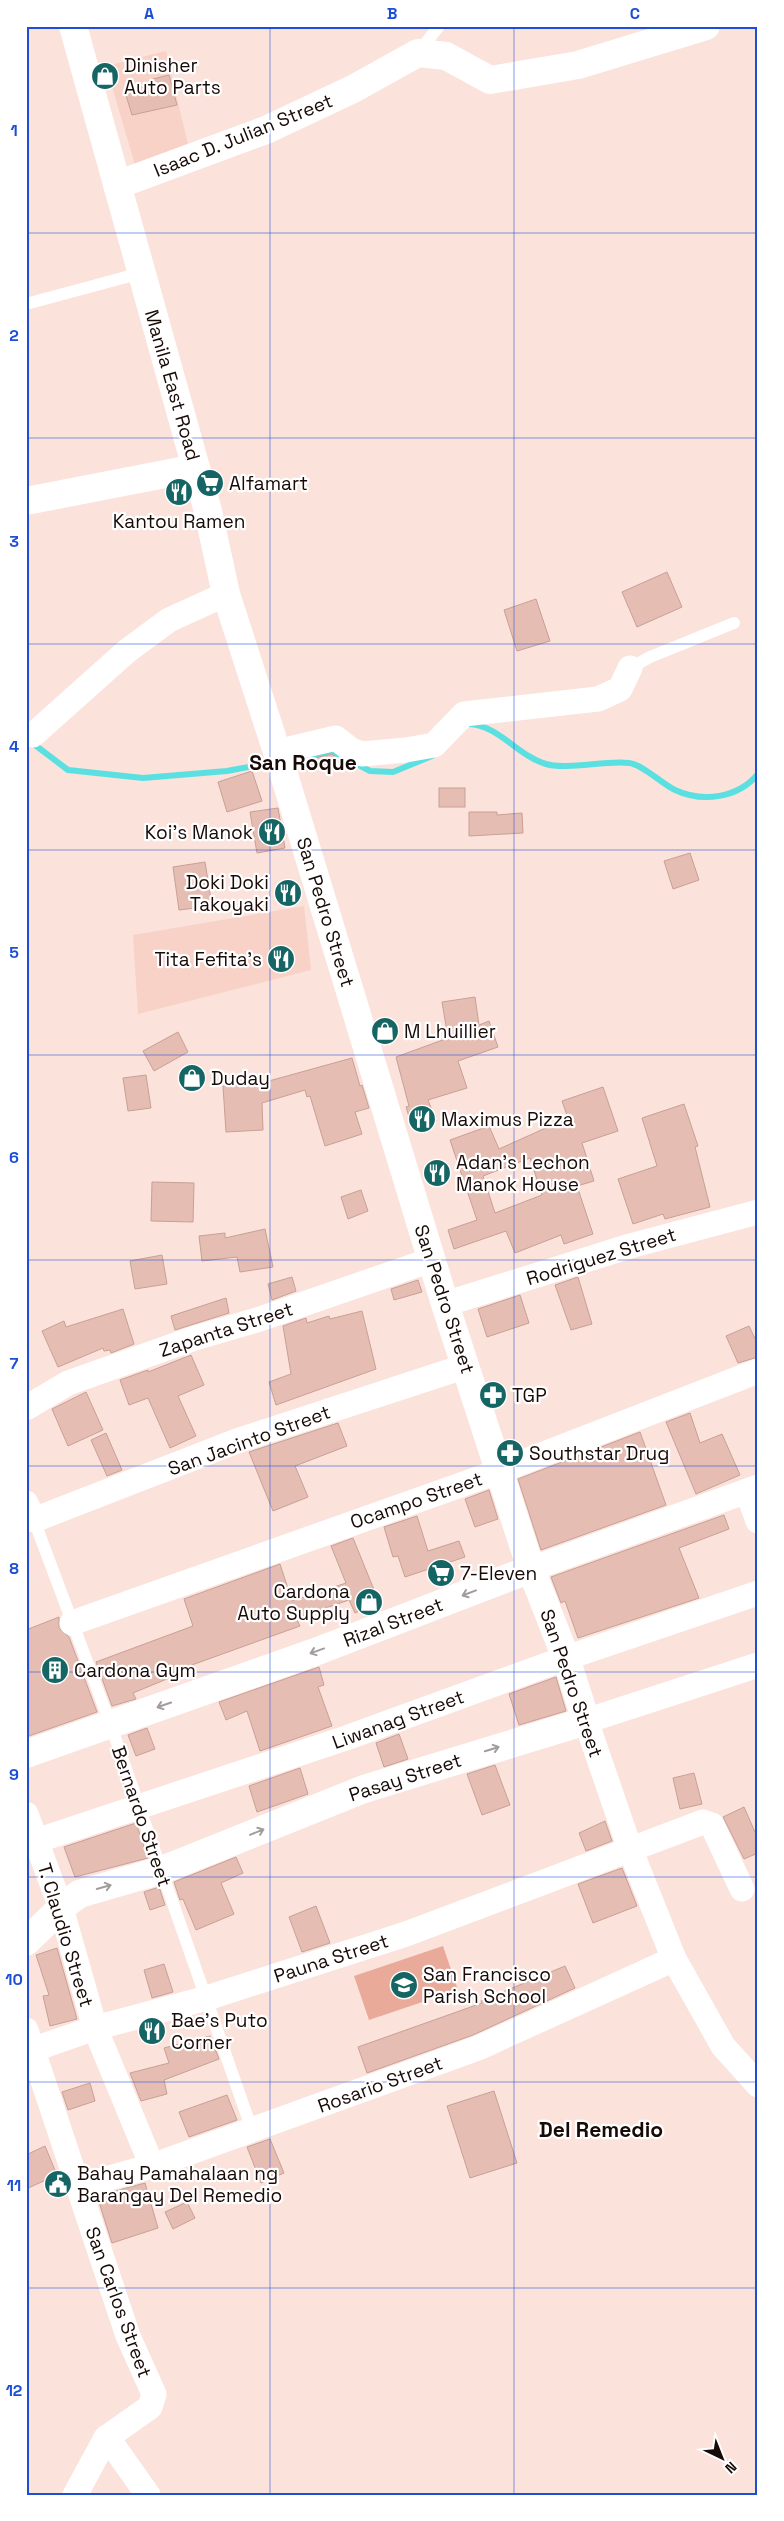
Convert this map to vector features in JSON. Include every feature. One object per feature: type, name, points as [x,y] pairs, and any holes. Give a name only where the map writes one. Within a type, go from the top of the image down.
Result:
[{"type":"main road","name":"Manila East Road","points":[[73,26],[196,468],[226,594],[280,760]]},
{"type":"main road","points":[[418,53],[446,56],[490,80],[578,65],[706,26]]},
{"type":"main road","name":"Isaac D. Julian Street","points":[[117,185],[266,130],[353,89],[418,53]]},
{"type":"main road","points":[[26,502],[196,468]]},
{"type":"main road","name":"San Pedro Street","points":[[280,760],[445,1304],[531,1569],[566,1658],[586,1721]]},
{"type":"main road","name":"Rizal Street","points":[[26,1754],[315,1652],[531,1569]]},
{"type":"main road","name":"Pasay Street","points":[[26,1942],[61,1908],[80,1894],[162,1870],[364,1789],[586,1721]]},
{"type":"street","points":[[33,735],[127,651],[169,620],[226,594]]},
{"type":"street","points":[[280,760],[336,738],[351,750],[362,754],[434,745],[464,714],[598,699],[620,689],[630,668]]},
{"type":"street","name":"Rodriguez Street","points":[[445,1304],[630,1246],[758,1212]]},
{"type":"street","name":"Zapanta Street","points":[[26,1408],[68,1383],[196,1338],[260,1319],[431,1260]]},
{"type":"street","name":"San Jacinto Street","points":[[30,1512],[466,1366]]},
{"type":"street","name":"Ocampo Street","points":[[69,1624],[500,1471],[758,1372]]},
{"type":"street","points":[[752,1489],[758,1521]]},
{"type":"street","name":"Rizal Street","points":[[531,1569],[752,1489]]},
{"type":"street","name":"Liwanag Street","points":[[36,1841],[346,1738],[566,1658],[758,1593]]},
{"type":"street","name":"Pasay Street","points":[[586,1721],[758,1665]]},
{"type":"street","name":"San Pedro Street","points":[[586,1721],[630,1849],[674,1959],[723,2046],[758,2085]]},
{"type":"street","name":"T. Claudio Street","points":[[26,1814],[61,1908],[95,2028],[152,2166]]},
{"type":"street","name":"Pauna Street","points":[[28,2044],[207,1998],[406,1934],[703,1822],[712,1825],[742,1888]]},
{"type":"street","name":"Rosario Street","points":[[77,2187],[152,2166],[478,2048],[674,1959]]},
{"type":"street","name":"San Carlos Street","points":[[28,2044],[128,2336],[154,2394],[150,2407],[106,2438]]},
{"type":"street","points":[[75,2495],[106,2438],[148,2495]]},
{"type":"lane","points":[[418,53],[439,26]]},
{"type":"lane","points":[[26,304],[141,273]]},
{"type":"lane","points":[[630,668],[650,657],[734,623]]},
{"type":"lane","name":"Bernardo Street","points":[[30,1512],[69,1624],[110,1723],[137,1806],[162,1870],[252,2130]]},
{"type":"shaded area","points":[[166,51],[189,149],[136,168],[106,66]]},
{"type":"shaded area","points":[[304,906],[311,970],[138,1014],[133,935]]},
{"type":"shaded area","points":[[443,1946],[458,1990],[369,2020],[354,1976]]},
{"type":"building","points":[[169,75],[177,105],[132,115],[125,92],[150,85],[149,80]]},
{"type":"building","points":[[667,572],[682,607],[637,627],[622,592]]},
{"type":"building","points":[[536,599],[550,641],[517,651],[504,610]]},
{"type":"building","points":[[332,754],[340,762],[307,771],[305,760]]},
{"type":"building","points":[[252,771],[262,801],[227,812],[218,782]]},
{"type":"building","points":[[439,788],[465,788],[465,807],[439,807]]},
{"type":"building","points":[[278,808],[285,848],[257,853],[250,812]]},
{"type":"building","points":[[469,812],[497,812],[497,815],[522,813],[523,833],[469,836]]},
{"type":"building","points":[[690,853],[699,880],[673,889],[664,861]]},
{"type":"building","points":[[205,862],[212,906],[179,910],[173,867]]},
{"type":"building","points":[[475,997],[479,1025],[489,1021],[498,1047],[458,1061],[467,1088],[428,1100],[436,1121],[413,1129],[406,1107],[409,1106],[396,1057],[448,1038],[442,1002]]},
{"type":"building","points":[[178,1032],[188,1052],[154,1071],[143,1051]]},
{"type":"building","points":[[352,1058],[369,1108],[355,1112],[362,1134],[325,1146],[310,1096],[307,1097],[305,1090],[262,1103],[263,1130],[226,1132],[223,1086],[258,1084]]},
{"type":"building","points":[[146,1075],[151,1108],[128,1111],[123,1078]]},
{"type":"building","points":[[603,1087],[618,1131],[582,1143],[594,1181],[577,1186],[593,1234],[564,1244],[561,1235],[515,1253],[506,1231],[454,1249],[448,1230],[477,1220],[450,1140],[489,1126],[499,1149],[568,1118],[562,1101]],"holes":[[[530,1158],[542,1195],[495,1213],[483,1176]]]},
{"type":"building","points":[[684,1104],[698,1146],[695,1147],[710,1207],[665,1219],[663,1214],[633,1224],[618,1179],[657,1166],[642,1118]]},
{"type":"building","points":[[152,1182],[194,1183],[193,1222],[151,1221]]},
{"type":"building","points":[[361,1190],[368,1211],[348,1219],[341,1197]]},
{"type":"building","points":[[265,1229],[273,1267],[240,1272],[237,1257],[202,1261],[199,1236],[225,1233],[225,1238]]},
{"type":"building","points":[[162,1255],[167,1284],[135,1289],[130,1261]]},
{"type":"building","points":[[292,1277],[296,1291],[272,1300],[268,1284]]},
{"type":"building","points":[[578,1277],[592,1324],[571,1330],[555,1285]]},
{"type":"building","points":[[418,1280],[422,1292],[394,1300],[391,1289]]},
{"type":"building","points":[[520,1295],[529,1323],[487,1337],[478,1309]]},
{"type":"building","points":[[226,1298],[229,1313],[175,1330],[171,1316]]},
{"type":"building","points":[[123,1309],[134,1344],[111,1353],[110,1350],[104,1351],[103,1348],[58,1367],[42,1331],[64,1321],[66,1327]]},
{"type":"building","points":[[362,1311],[376,1369],[276,1405],[269,1382],[291,1374],[283,1326],[306,1318],[307,1323],[329,1316],[330,1319]]},
{"type":"building","points":[[749,1326],[758,1345],[758,1357],[738,1363],[726,1336]]},
{"type":"building","points":[[191,1355],[204,1385],[178,1396],[196,1436],[170,1448],[148,1398],[129,1405],[120,1380],[148,1370],[148,1372]]},
{"type":"building","points":[[86,1392],[103,1430],[68,1446],[52,1409]]},
{"type":"building","points":[[690,1413],[700,1443],[722,1434],[740,1475],[696,1494],[666,1422]]},
{"type":"building","points":[[338,1423],[347,1446],[295,1466],[308,1497],[273,1511],[249,1452]]},
{"type":"building","points":[[640,1432],[666,1505],[541,1550],[518,1479]]},
{"type":"building","points":[[106,1433],[122,1470],[107,1476],[91,1440]]},
{"type":"building","points":[[489,1490],[498,1519],[475,1527],[465,1499]]},
{"type":"building","points":[[724,1515],[729,1529],[679,1548],[699,1598],[578,1638],[565,1601],[561,1603],[551,1577]]},
{"type":"building","points":[[417,1516],[428,1551],[459,1541],[465,1557],[405,1577],[398,1556],[393,1557],[384,1527]]},
{"type":"building","points":[[353,1538],[379,1602],[355,1613],[349,1600],[296,1618],[300,1626],[178,1670],[179,1674],[133,1693],[136,1699],[112,1706],[96,1662],[193,1626],[184,1599],[280,1564],[292,1601],[346,1583],[331,1546]]},
{"type":"building","name":"Cardona Gym","points":[[59,1617],[59,1628],[69,1637],[97,1712],[26,1737],[26,1630]]},
{"type":"building","points":[[319,1667],[324,1685],[318,1687],[332,1726],[260,1751],[247,1711],[226,1720],[219,1702]]},
{"type":"building","points":[[556,1677],[566,1711],[519,1725],[509,1694]]},
{"type":"building","points":[[147,1728],[155,1749],[136,1756],[128,1735]]},
{"type":"building","points":[[399,1734],[408,1759],[384,1767],[376,1743]]},
{"type":"building","points":[[495,1765],[510,1805],[482,1815],[467,1774]]},
{"type":"building","points":[[300,1768],[308,1794],[257,1812],[249,1786]]},
{"type":"building","points":[[694,1773],[702,1804],[680,1809],[673,1778]]},
{"type":"building","points":[[744,1807],[758,1839],[758,1853],[744,1859],[723,1817]]},
{"type":"building","points":[[605,1821],[612,1841],[586,1851],[579,1833]]},
{"type":"building","points":[[136,1823],[148,1858],[75,1877],[64,1847]]},
{"type":"building","points":[[236,1857],[243,1873],[221,1883],[234,1914],[196,1930],[183,1899],[180,1900],[174,1882]]},
{"type":"building","points":[[622,1868],[637,1906],[593,1923],[578,1884]]},
{"type":"building","points":[[159,1887],[165,1905],[150,1910],[144,1892]]},
{"type":"building","points":[[316,1906],[330,1943],[302,1952],[289,1917]]},
{"type":"building","points":[[57,1948],[77,2019],[50,2026],[43,1996],[49,1995],[36,1955]]},
{"type":"building","points":[[164,1964],[173,1992],[152,1998],[144,1970]]},
{"type":"building","points":[[565,1966],[575,1988],[473,2035],[367,2073],[358,2047],[482,2003],[481,2001]]},
{"type":"building","points":[[210,2036],[219,2059],[164,2080],[167,2094],[141,2101],[130,2073],[169,2063],[164,2048]]},
{"type":"building","points":[[90,2083],[95,2101],[68,2110],[62,2092]]},
{"type":"building","points":[[494,2091],[517,2163],[470,2178],[447,2106]]},
{"type":"building","points":[[227,2095],[237,2120],[189,2137],[179,2112]]},
{"type":"building","points":[[270,2139],[284,2173],[261,2183],[247,2147]]},
{"type":"building","points":[[45,2146],[57,2175],[26,2189],[26,2155]]},
{"type":"building","points":[[145,2183],[158,2228],[112,2243],[97,2196]]},
{"type":"building","points":[[187,2202],[195,2218],[173,2229],[165,2212]]},
{"type":"waterway","points":[[469,724],[479,726],[499,735],[526,755],[546,764],[554,766],[620,762],[634,764],[675,790],[697,796],[708,797],[730,793],[750,782],[758,774]]},
{"type":"waterway","points":[[31,742],[68,770],[143,778],[227,771],[274,762]]},
{"type":"waterway","points":[[306,757],[343,754]]},
{"type":"waterway","points":[[353,762],[370,771],[393,772],[432,756]]},
{"type":"place","name":"Dinisher Auto Parts","points":[[105,76]]},
{"type":"place","name":"Alfamart","points":[[210,483]]},
{"type":"place","name":"Kantou Ramen","points":[[179,492]]},
{"type":"place","name":"Koi’s Manok","points":[[272,832]]},
{"type":"place","name":"Doki Doki Takoyaki","points":[[288,893]]},
{"type":"place","name":"Tita Fefita’s","points":[[281,959]]},
{"type":"place","name":"M Lhuillier","points":[[385,1031]]},
{"type":"place","name":"Duday","points":[[192,1078]]},
{"type":"place","name":"Maximus Pizza","points":[[422,1119]]},
{"type":"place","name":"Adan's Lechon Manok House","points":[[437,1173]]},
{"type":"place","name":"TGP","points":[[493,1395]]},
{"type":"place","name":"Southstar Drug","points":[[510,1453]]},
{"type":"place","name":"7-Eleven","points":[[441,1573]]},
{"type":"place","name":"Cardona Auto Supply","points":[[369,1602]]},
{"type":"place","name":"Cardona Gym","points":[[55,1670]]},
{"type":"place","name":"San Francisco Parish School","points":[[404,1985]]},
{"type":"place","name":"Bae's Puto Corner","points":[[152,2031]]},
{"type":"place","name":"Bahay Pamahalaan ng Barangay Del Remedio","points":[[58,2184]]},
{"type":"district","name":"San Roque","points":[[303,763]]},
{"type":"district","name":"Del Remedio","points":[[601,2130]]}]
